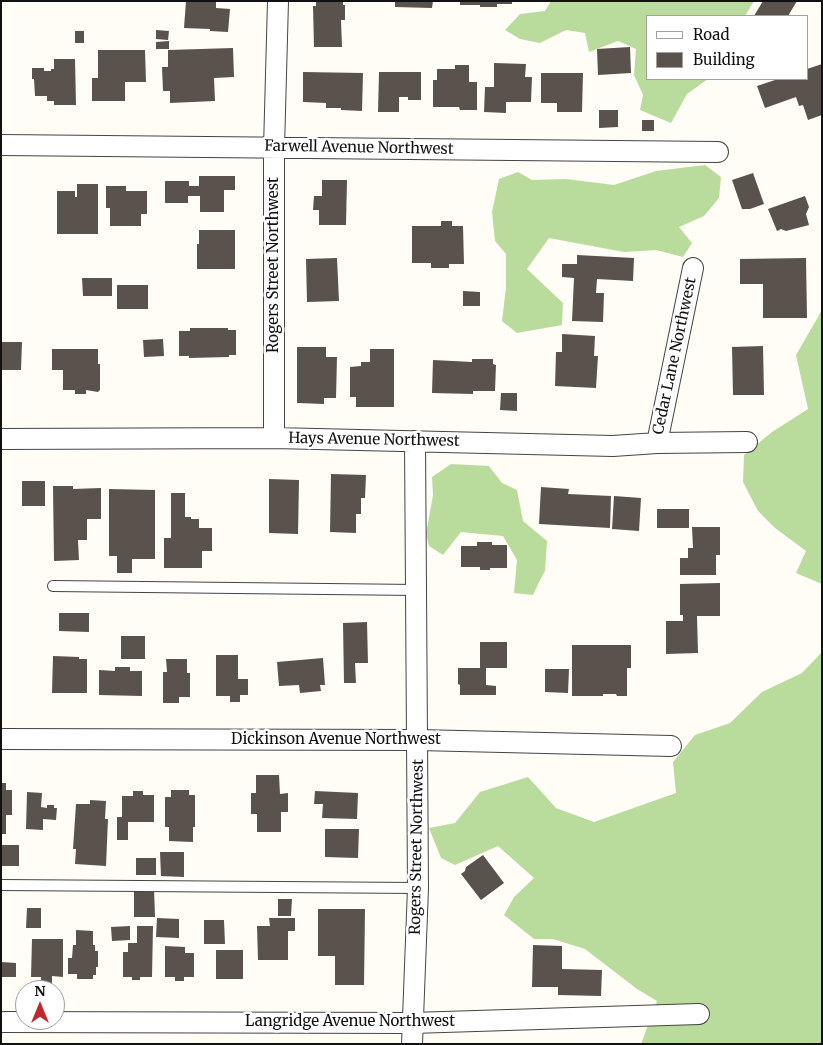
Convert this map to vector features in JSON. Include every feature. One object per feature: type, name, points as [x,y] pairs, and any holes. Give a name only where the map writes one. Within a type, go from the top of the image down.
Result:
[{"type":"street","name":"Rogers Street Northwest","points":[[274,438],[274,148],[278,1]]},
{"type":"street","name":"Farwell Avenue Northwest","points":[[1,145],[718,152]]},
{"type":"street","name":"Cedar Lane Northwest","points":[[657,443],[693,268]]},
{"type":"street","name":"Hays Avenue Northwest","points":[[1,439],[274,438],[613,446],[657,443],[747,442]]},
{"type":"street","name":"Rogers Street Northwest","points":[[412,1044],[418,888],[415,441]]},
{"type":"street","name":"Dickinson Avenue Northwest","points":[[1,739],[418,740],[671,746]]},
{"type":"street","name":"Langridge Avenue Northwest","points":[[1,1022],[412,1023],[699,1014]]},
{"type":"lane","points":[[53,586],[417,590]]},
{"type":"lane","points":[[1,885],[418,888]]},
{"type":"green space","points":[[551,1],[754,1],[746,15],[646,15],[646,80],[707,80],[687,94],[671,123],[640,110],[643,95],[634,75],[636,49],[618,41],[589,52],[585,33],[566,30],[540,43],[520,39],[505,30],[520,14],[545,11]]},
{"type":"green space","points":[[705,165],[721,177],[719,198],[704,216],[679,227],[692,243],[683,257],[656,250],[624,252],[549,238],[527,269],[563,303],[562,325],[517,333],[502,321],[506,287],[506,254],[495,241],[492,212],[499,179],[518,172],[532,180],[566,179],[614,185],[656,171]]},
{"type":"green space","points":[[822,310],[822,584],[796,573],[806,551],[775,528],[758,511],[743,482],[744,455],[772,432],[808,409],[796,355]]},
{"type":"green space","points":[[451,464],[489,466],[502,483],[517,490],[523,521],[547,541],[545,571],[533,595],[514,593],[517,560],[503,536],[461,532],[443,555],[429,546],[426,534],[433,495],[432,477]]},
{"type":"green space","points":[[822,652],[822,1044],[641,1044],[657,1001],[637,989],[585,949],[553,939],[534,939],[504,915],[514,897],[534,878],[498,846],[455,865],[441,858],[429,828],[455,823],[480,792],[528,777],[556,808],[594,822],[676,793],[673,762],[695,735],[730,723],[762,692],[802,673]]},
{"type":"building","points":[[186,1],[216,1],[216,8],[230,9],[228,32],[184,28]]},
{"type":"building","points":[[316,1],[343,1],[343,5],[345,5],[345,20],[341,20],[342,47],[314,47],[313,6],[316,6]]},
{"type":"building","points":[[395,1],[433,1],[432,8],[395,7]]},
{"type":"building","points":[[460,1],[512,1],[512,4],[497,4],[497,7],[480,7],[480,5],[460,5]]},
{"type":"building","points":[[763,1],[797,1],[789,15],[755,15]]},
{"type":"building","points":[[156,30],[169,31],[168,40],[156,39]]},
{"type":"building","points":[[75,31],[84,31],[84,43],[75,43]]},
{"type":"building","points":[[169,41],[169,49],[156,49],[156,42]]},
{"type":"building","points":[[630,47],[631,73],[598,75],[597,49]]},
{"type":"building","points":[[233,48],[234,77],[214,78],[215,101],[170,103],[170,91],[163,91],[162,67],[168,67],[168,50]]},
{"type":"building","points":[[98,50],[145,50],[146,82],[125,82],[125,101],[92,101],[92,78],[98,78]]},
{"type":"building","points":[[54,59],[75,59],[76,105],[54,105],[54,101],[47,101],[47,96],[35,96],[32,68],[44,68],[44,71],[51,71],[51,69],[54,69]]},
{"type":"building","points":[[494,63],[526,64],[525,77],[532,77],[531,102],[506,102],[506,113],[484,112],[485,87],[494,87]]},
{"type":"building","points":[[822,64],[822,115],[808,120],[803,105],[799,106],[796,97],[765,108],[757,86],[775,80],[808,80],[808,69]]},
{"type":"building","points":[[455,65],[469,65],[469,82],[477,82],[477,110],[460,110],[459,107],[433,107],[433,80],[437,80],[437,69],[455,69]]},
{"type":"building","points":[[303,72],[363,73],[362,111],[326,108],[326,103],[303,102]]},
{"type":"building","points":[[379,72],[421,72],[421,100],[408,100],[408,97],[399,97],[399,112],[378,112]]},
{"type":"building","points":[[541,73],[583,73],[582,112],[557,112],[557,103],[541,103]]},
{"type":"building","points":[[599,110],[618,110],[618,127],[599,128]]},
{"type":"building","points":[[642,120],[654,120],[654,131],[642,131]]},
{"type":"building","points":[[753,173],[764,204],[750,209],[742,209],[732,180]]},
{"type":"building","points":[[199,176],[235,176],[235,190],[224,190],[224,212],[200,212],[200,196],[188,196],[188,203],[165,203],[165,181],[189,181],[189,186],[199,186]]},
{"type":"building","points":[[322,180],[347,180],[346,225],[319,225],[319,210],[313,210],[314,196],[322,196]]},
{"type":"building","points":[[77,184],[98,184],[98,234],[57,234],[57,191],[75,191],[75,197],[77,197]]},
{"type":"building","points":[[106,186],[126,186],[126,191],[147,191],[147,214],[141,214],[141,226],[110,226],[110,208],[106,208]]},
{"type":"building","points":[[805,196],[809,207],[806,214],[809,225],[786,231],[781,229],[777,231],[768,209]]},
{"type":"building","points":[[441,221],[452,221],[452,226],[463,226],[464,264],[449,264],[449,268],[431,268],[431,263],[412,263],[412,226],[441,226]]},
{"type":"building","points":[[199,230],[235,230],[235,269],[197,269]]},
{"type":"building","points":[[577,255],[634,258],[633,281],[597,279],[596,293],[604,293],[603,322],[572,321],[574,278],[562,277],[562,264],[577,264]]},
{"type":"building","points":[[337,258],[339,301],[307,302],[306,259]]},
{"type":"building","points":[[806,258],[807,318],[763,318],[763,284],[740,284],[740,259]]},
{"type":"building","points":[[82,278],[112,278],[112,296],[83,296]]},
{"type":"building","points":[[117,285],[148,285],[148,309],[117,309]]},
{"type":"building","points":[[463,291],[480,292],[480,306],[463,306]]},
{"type":"building","points":[[190,328],[228,328],[228,330],[236,330],[236,355],[229,355],[229,357],[189,358],[189,356],[179,356],[179,331],[190,331]]},
{"type":"building","points":[[562,334],[595,336],[594,356],[598,356],[596,388],[555,386],[556,352],[562,352]]},
{"type":"building","points":[[163,339],[164,356],[144,357],[143,340]]},
{"type":"building","points":[[1,342],[22,342],[21,370],[1,370]]},
{"type":"building","points":[[763,346],[764,395],[733,395],[732,347]]},
{"type":"building","points":[[297,347],[326,347],[326,357],[337,357],[336,398],[324,398],[324,404],[297,403]]},
{"type":"building","points":[[52,349],[98,349],[100,390],[98,392],[86,390],[86,394],[75,394],[75,390],[63,390],[63,370],[52,370]]},
{"type":"building","points":[[370,349],[394,349],[394,407],[356,407],[356,397],[350,397],[350,367],[361,366],[361,362],[370,362]]},
{"type":"building","points":[[472,359],[493,359],[493,364],[496,365],[495,391],[473,391],[473,394],[432,393],[433,360],[472,362]]},
{"type":"building","points":[[501,393],[517,393],[517,411],[500,410]]},
{"type":"building","points":[[331,474],[366,475],[365,498],[361,498],[361,514],[356,514],[356,533],[330,532]]},
{"type":"building","points":[[269,479],[299,480],[298,534],[269,533]]},
{"type":"building","points":[[22,481],[45,481],[45,506],[22,506]]},
{"type":"building","points":[[53,486],[73,486],[73,489],[101,488],[101,519],[87,519],[87,540],[78,540],[79,560],[54,561]]},
{"type":"building","points":[[541,487],[569,489],[568,494],[611,496],[610,528],[539,524]]},
{"type":"building","points":[[109,489],[155,490],[155,559],[132,559],[132,573],[117,573],[117,556],[109,556]]},
{"type":"building","points":[[171,493],[185,493],[185,517],[199,519],[199,528],[212,528],[212,551],[202,551],[202,568],[164,568],[164,538],[171,538]]},
{"type":"building","points":[[614,496],[641,498],[639,531],[612,529]]},
{"type":"building","points":[[657,509],[689,509],[689,528],[657,528]]},
{"type":"building","points":[[692,527],[720,527],[720,555],[716,555],[716,575],[680,575],[680,558],[688,558],[688,548],[693,548]]},
{"type":"building","points":[[477,542],[507,545],[507,568],[480,570],[480,567],[461,567],[461,546],[477,546]]},
{"type":"building","points":[[720,583],[720,616],[697,616],[698,653],[666,654],[666,621],[683,621],[683,615],[680,615],[680,584]]},
{"type":"building","points":[[59,613],[89,613],[89,632],[59,631]]},
{"type":"building","points":[[367,622],[368,663],[355,663],[356,683],[344,683],[343,623]]},
{"type":"building","points":[[121,636],[145,636],[145,659],[121,659]]},
{"type":"building","points":[[480,642],[507,642],[507,668],[486,668],[486,685],[496,686],[496,695],[460,695],[458,668],[480,668]]},
{"type":"building","points":[[572,645],[631,645],[631,668],[627,668],[627,696],[603,694],[603,696],[572,696]]},
{"type":"building","points":[[216,655],[238,655],[238,679],[248,679],[248,695],[240,695],[240,702],[230,702],[230,696],[216,696]]},
{"type":"building","points":[[53,656],[87,659],[87,693],[52,693]]},
{"type":"building","points":[[323,658],[325,685],[320,685],[321,691],[300,693],[299,685],[279,686],[277,662]]},
{"type":"building","points":[[166,659],[187,659],[187,673],[190,673],[190,697],[179,697],[179,703],[163,703],[163,672],[167,672]]},
{"type":"building","points":[[115,667],[130,667],[130,671],[142,671],[142,696],[99,695],[99,670],[115,671]]},
{"type":"building","points":[[545,669],[569,669],[568,693],[545,692]]},
{"type":"building","points":[[256,775],[279,775],[280,794],[288,793],[288,812],[281,812],[281,832],[257,832],[257,814],[251,814],[251,793],[256,793]]},
{"type":"building","points":[[1,783],[6,783],[6,790],[12,790],[12,815],[6,815],[6,834],[1,834]]},
{"type":"building","points":[[171,790],[189,790],[189,795],[195,795],[193,842],[169,841],[169,827],[165,827],[165,797],[171,797]]},
{"type":"building","points":[[133,791],[143,791],[143,795],[154,795],[154,822],[128,822],[128,840],[117,840],[117,817],[122,817],[122,796],[133,796]]},
{"type":"building","points":[[315,791],[358,793],[357,819],[322,818],[323,804],[314,804]]},
{"type":"building","points":[[27,792],[42,793],[41,807],[47,808],[47,805],[54,805],[54,808],[57,808],[56,820],[43,819],[43,830],[26,829]]},
{"type":"building","points":[[90,800],[106,801],[105,819],[108,819],[106,866],[75,864],[76,849],[73,849],[76,804],[90,804]]},
{"type":"building","points":[[325,829],[359,829],[358,858],[325,857]]},
{"type":"building","points":[[1,845],[19,845],[19,866],[1,866]]},
{"type":"building","points":[[160,852],[184,852],[184,877],[161,876]]},
{"type":"building","points":[[483,855],[504,883],[481,900],[461,874],[465,871],[466,867]]},
{"type":"building","points":[[136,858],[156,858],[156,875],[136,875]]},
{"type":"building","points":[[154,888],[155,917],[134,917],[134,889]]},
{"type":"building","points":[[278,899],[292,899],[291,916],[278,916]]},
{"type":"building","points":[[27,908],[41,908],[41,928],[26,928]]},
{"type":"building","points":[[318,909],[365,909],[364,985],[335,985],[335,956],[318,956]]},
{"type":"building","points":[[157,918],[179,919],[179,938],[156,937]]},
{"type":"building","points":[[269,918],[295,918],[295,931],[288,931],[288,960],[258,960],[257,926],[270,926]]},
{"type":"building","points":[[204,920],[224,920],[225,944],[204,944]]},
{"type":"building","points":[[130,926],[130,940],[112,941],[111,927]]},
{"type":"building","points":[[137,926],[153,926],[152,977],[140,977],[140,980],[132,980],[132,977],[123,977],[123,952],[128,952],[128,943],[137,943]]},
{"type":"building","points":[[76,930],[93,931],[93,945],[95,945],[95,951],[98,951],[98,967],[96,967],[96,975],[93,975],[93,979],[77,979],[77,974],[68,974],[68,958],[72,958],[73,945],[76,945]]},
{"type":"building","points":[[32,939],[63,939],[63,977],[52,976],[52,980],[41,980],[41,977],[31,977]]},
{"type":"building","points":[[533,945],[562,946],[562,969],[602,970],[601,996],[558,995],[558,987],[532,987]]},
{"type":"building","points":[[165,946],[185,947],[185,953],[194,953],[194,977],[184,977],[184,981],[175,981],[175,977],[165,977]]},
{"type":"building","points":[[216,950],[243,950],[243,979],[216,979]]},
{"type":"building","points":[[1,962],[16,963],[16,977],[1,977]]}]
